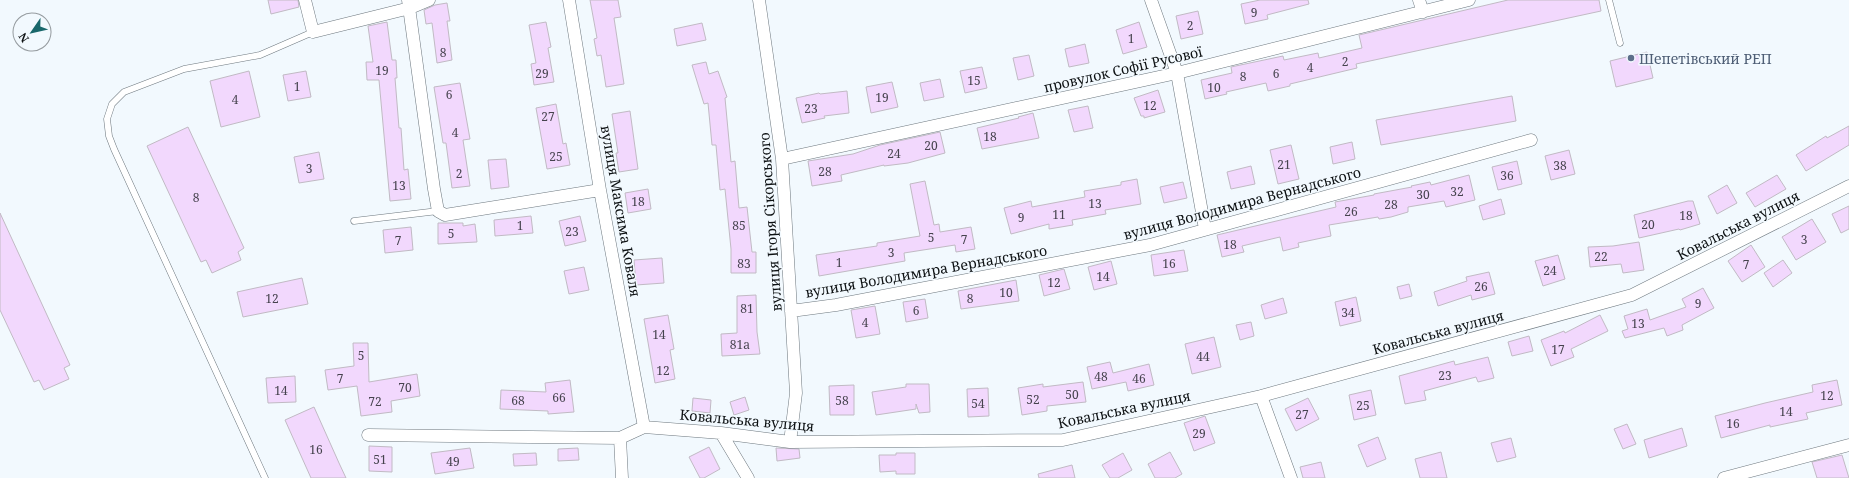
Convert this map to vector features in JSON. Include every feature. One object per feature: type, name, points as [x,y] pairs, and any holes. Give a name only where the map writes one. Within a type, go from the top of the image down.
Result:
[{"type":"street","points":[[305,0],[313,32],[409,4],[429,0]]},
{"type":"street","name":"вулиця Максима Коваля","points":[[569,0],[600,190],[644,427]]},
{"type":"street","name":"вулиця Ігоря Сікорського","points":[[759,0],[782,159],[796,393],[790,442]]},
{"type":"street","points":[[1150,0],[1177,73],[1205,230]]},
{"type":"street","points":[[1419,0],[1423,12]]},
{"type":"street","name":"провулок Софії Русової","points":[[782,159],[1177,73],[1469,0]]},
{"type":"street","points":[[409,4],[438,211],[445,215],[600,190]]},
{"type":"street","name":"вулиця Володимира Вернадського","points":[[792,311],[836,305],[1150,245],[1531,140]]},
{"type":"street","name":"Ковальська вулиця","points":[[368,435],[620,438],[644,427],[721,433],[790,442],[1063,440],[1261,396],[1632,295],[1849,186]]},
{"type":"street","points":[[1261,396],[1291,478]]},
{"type":"street","points":[[721,433],[748,478]]},
{"type":"street","points":[[620,438],[622,478]]},
{"type":"street","points":[[1724,478],[1849,445]]},
{"type":"lane","points":[[1609,0],[1620,42]]},
{"type":"lane","points":[[265,478],[114,149],[109,136],[107,119],[117,97],[131,88],[184,69],[260,55],[313,32]]},
{"type":"lane","points":[[354,221],[438,211]]},
{"type":"building","points":[[268,0],[298,0],[299,7],[271,14]]},
{"type":"building","points":[[590,0],[618,0],[621,17],[614,18],[624,84],[606,87],[601,55],[597,56],[594,39],[597,38]]},
{"type":"building","points":[[1260,0],[1308,0],[1309,4],[1267,15],[1268,19],[1245,24],[1241,4]]},
{"type":"building","points":[[1508,0],[1599,0],[1601,11],[1356,64],[1357,68],[1290,84],[1290,86],[1268,91],[1266,83],[1226,92],[1227,94],[1205,99],[1201,80],[1232,73],[1231,67],[1283,56],[1284,60],[1318,53],[1319,58],[1362,48],[1359,35]]},
{"type":"building","points":[[447,3],[450,21],[447,21],[452,60],[437,63],[432,23],[426,24],[424,10],[435,5]]},
{"type":"building","points":[[1198,11],[1203,34],[1181,39],[1176,16]]},
{"type":"building","points":[[387,22],[392,60],[396,60],[397,78],[395,78],[399,128],[401,128],[404,170],[408,169],[411,199],[390,201],[379,80],[367,80],[366,62],[373,62],[368,26]]},
{"type":"building","points":[[546,22],[551,47],[548,48],[554,82],[534,85],[531,64],[536,63],[529,25]]},
{"type":"building","points":[[1139,22],[1147,47],[1123,54],[1116,30]]},
{"type":"building","points":[[702,23],[706,40],[677,46],[674,29]]},
{"type":"building","points":[[1085,44],[1089,63],[1069,67],[1065,49]]},
{"type":"building","points":[[1647,52],[1653,78],[1616,87],[1610,61]]},
{"type":"building","points":[[1029,55],[1034,76],[1018,80],[1013,58]]},
{"type":"building","points":[[706,62],[709,74],[718,71],[727,97],[725,98],[731,162],[735,161],[739,208],[747,207],[752,252],[756,252],[756,273],[731,273],[731,249],[725,189],[720,190],[716,145],[712,145],[708,103],[704,104],[692,65]]},
{"type":"building","points":[[982,67],[987,88],[965,93],[960,71]]},
{"type":"building","points":[[249,71],[260,117],[221,127],[210,81]]},
{"type":"building","points":[[306,71],[311,97],[288,101],[283,75]]},
{"type":"building","points":[[940,79],[944,97],[924,101],[920,83]]},
{"type":"building","points":[[892,82],[898,107],[871,113],[866,87]]},
{"type":"building","points":[[460,83],[470,139],[463,140],[470,186],[452,188],[446,143],[443,143],[434,87]]},
{"type":"building","points":[[1158,90],[1165,112],[1144,118],[1144,116],[1141,116],[1134,98]]},
{"type":"building","points":[[847,91],[849,113],[824,116],[825,118],[802,123],[796,98],[819,93]]},
{"type":"building","points":[[1512,96],[1516,121],[1381,145],[1376,120]]},
{"type":"building","points":[[556,104],[563,144],[566,143],[570,165],[547,169],[536,108]]},
{"type":"building","points":[[1088,106],[1093,128],[1074,132],[1068,110]]},
{"type":"building","points":[[630,111],[638,169],[619,172],[616,153],[618,153],[612,114]]},
{"type":"building","points":[[1033,113],[1039,138],[982,149],[977,128],[1019,118],[1018,117]]},
{"type":"building","points":[[1849,126],[1849,145],[1806,171],[1796,155],[1826,136],[1827,138]]},
{"type":"building","points":[[188,127],[244,248],[238,252],[241,260],[212,273],[206,260],[201,262],[147,146]]},
{"type":"building","points":[[940,132],[945,153],[908,163],[884,165],[841,175],[842,181],[812,186],[808,161],[853,154],[880,145]]},
{"type":"building","points":[[1352,142],[1355,159],[1333,164],[1330,147]]},
{"type":"building","points":[[1291,145],[1299,179],[1278,184],[1270,150]]},
{"type":"building","points":[[1569,150],[1575,174],[1551,180],[1545,156]]},
{"type":"building","points":[[319,152],[324,179],[299,183],[294,157]]},
{"type":"building","points":[[506,159],[509,187],[491,189],[488,160]]},
{"type":"building","points":[[1517,161],[1522,184],[1498,190],[1492,167]]},
{"type":"building","points":[[1251,166],[1255,184],[1231,189],[1227,172]]},
{"type":"building","points":[[1469,175],[1475,200],[1446,207],[1444,201],[1408,207],[1408,212],[1391,217],[1379,219],[1378,217],[1329,225],[1331,236],[1298,243],[1299,247],[1283,251],[1280,237],[1242,246],[1244,252],[1222,257],[1217,235],[1336,207],[1335,202],[1430,182],[1431,185]]},
{"type":"building","points":[[1777,175],[1786,189],[1755,207],[1746,193]]},
{"type":"building","points":[[1137,179],[1141,204],[1105,210],[1106,214],[1072,220],[1073,225],[1049,229],[1049,224],[1011,234],[1004,208],[1031,201],[1032,207],[1085,197],[1084,191],[1121,185],[1121,182]]},
{"type":"building","points":[[925,181],[934,225],[939,224],[940,232],[971,227],[975,249],[956,252],[955,245],[904,253],[905,261],[819,276],[816,255],[877,246],[877,243],[920,236],[910,184]]},
{"type":"building","points":[[1183,182],[1187,198],[1164,203],[1160,187]]},
{"type":"building","points":[[1727,185],[1737,203],[1717,214],[1708,196]]},
{"type":"building","points":[[648,189],[651,209],[628,213],[625,193]]},
{"type":"building","points":[[1501,199],[1505,214],[1483,220],[1479,206]]},
{"type":"building","points":[[1693,201],[1700,224],[1680,230],[1639,238],[1634,215]]},
{"type":"building","points":[[1849,206],[1849,229],[1841,233],[1832,214]]},
{"type":"building","points":[[0,213],[70,365],[64,368],[69,379],[44,390],[39,380],[34,382],[0,310]]},
{"type":"building","points":[[531,216],[533,233],[495,236],[494,220]]},
{"type":"building","points":[[580,216],[586,241],[565,246],[559,221]]},
{"type":"building","points":[[1812,219],[1826,242],[1796,260],[1782,237]]},
{"type":"building","points":[[438,223],[463,223],[463,226],[475,224],[477,242],[438,244]]},
{"type":"building","points":[[411,227],[413,250],[385,253],[383,230]]},
{"type":"building","points":[[1639,242],[1644,270],[1623,273],[1621,264],[1590,267],[1588,247],[1613,246]]},
{"type":"building","points":[[1751,245],[1765,267],[1742,282],[1728,261]]},
{"type":"building","points":[[1184,250],[1188,271],[1154,276],[1151,255]]},
{"type":"building","points":[[1558,255],[1565,279],[1543,286],[1535,261]]},
{"type":"building","points":[[662,258],[664,283],[636,285],[634,260]]},
{"type":"building","points":[[1783,260],[1792,273],[1773,287],[1764,273]]},
{"type":"building","points":[[1111,261],[1117,284],[1094,290],[1088,267]]},
{"type":"building","points":[[584,267],[589,290],[569,294],[564,271]]},
{"type":"building","points":[[1064,269],[1070,289],[1044,296],[1039,275]]},
{"type":"building","points":[[1489,272],[1495,294],[1472,300],[1471,295],[1438,306],[1434,292],[1467,281],[1466,277]]},
{"type":"building","points":[[302,278],[308,304],[243,317],[237,292]]},
{"type":"building","points":[[1016,280],[1019,301],[961,309],[958,291]]},
{"type":"building","points":[[1409,284],[1412,296],[1400,299],[1397,287]]},
{"type":"building","points":[[1703,288],[1714,308],[1682,325],[1683,330],[1667,336],[1664,328],[1625,338],[1622,331],[1628,329],[1624,316],[1647,309],[1650,320],[1686,307],[1682,299]]},
{"type":"building","points":[[756,295],[757,332],[760,354],[722,356],[721,334],[737,333],[737,296]]},
{"type":"building","points":[[1356,297],[1361,321],[1340,326],[1335,302]]},
{"type":"building","points":[[1283,298],[1287,313],[1265,319],[1261,305]]},
{"type":"building","points":[[925,299],[928,318],[906,322],[903,302]]},
{"type":"building","points":[[875,306],[880,334],[856,338],[851,310]]},
{"type":"building","points":[[668,315],[674,349],[670,350],[675,379],[655,383],[644,319]]},
{"type":"building","points":[[1600,315],[1608,331],[1571,349],[1574,357],[1551,366],[1541,340],[1564,331],[1565,333]]},
{"type":"building","points":[[1251,322],[1254,336],[1240,340],[1236,325]]},
{"type":"building","points":[[1529,336],[1533,351],[1512,356],[1508,342]]},
{"type":"building","points":[[1214,337],[1221,367],[1192,374],[1185,344]]},
{"type":"building","points":[[353,343],[368,343],[369,382],[417,374],[420,396],[391,401],[392,412],[361,416],[357,386],[328,390],[325,370],[354,366]]},
{"type":"building","points":[[1488,357],[1494,378],[1478,382],[1476,377],[1424,391],[1426,400],[1405,404],[1399,376],[1454,361],[1455,365]]},
{"type":"building","points":[[1110,362],[1113,373],[1149,364],[1154,385],[1128,391],[1126,382],[1092,389],[1087,367]]},
{"type":"building","points":[[295,376],[296,402],[268,403],[266,378]]},
{"type":"building","points":[[570,380],[574,412],[548,414],[548,411],[500,409],[501,390],[546,392],[545,383]]},
{"type":"building","points":[[1837,380],[1842,405],[1806,413],[1808,419],[1770,427],[1770,425],[1721,438],[1715,416],[1813,392],[1812,385]]},
{"type":"building","points":[[1083,382],[1086,402],[1047,406],[1047,411],[1022,415],[1018,388],[1043,384],[1043,387]]},
{"type":"building","points":[[906,384],[929,384],[930,412],[919,413],[916,404],[916,409],[876,415],[872,392],[906,387]]},
{"type":"building","points":[[854,385],[854,415],[830,415],[829,386]]},
{"type":"building","points":[[988,388],[989,416],[968,417],[967,389]]},
{"type":"building","points":[[1371,390],[1376,415],[1354,420],[1349,395]]},
{"type":"building","points":[[745,397],[749,410],[734,415],[730,402]]},
{"type":"building","points":[[693,398],[711,400],[710,413],[692,411]]},
{"type":"building","points":[[1308,398],[1319,419],[1296,431],[1285,409]]},
{"type":"building","points":[[314,407],[346,478],[311,478],[285,420]]},
{"type":"building","points":[[1205,416],[1215,443],[1194,451],[1184,423]]},
{"type":"building","points":[[1627,424],[1636,444],[1623,449],[1614,429]]},
{"type":"building","points":[[1682,428],[1687,446],[1649,458],[1644,440]]},
{"type":"building","points":[[1378,437],[1386,459],[1367,467],[1358,445]]},
{"type":"building","points":[[1511,438],[1516,457],[1497,462],[1491,443]]},
{"type":"building","points":[[369,446],[392,447],[392,472],[369,471]]},
{"type":"building","points":[[709,447],[720,469],[704,478],[700,478],[689,457]]},
{"type":"building","points":[[470,448],[474,468],[435,474],[431,453]]},
{"type":"building","points":[[578,448],[579,460],[558,461],[558,449]]},
{"type":"building","points":[[776,448],[799,449],[800,458],[777,461]]},
{"type":"building","points":[[1170,452],[1182,474],[1175,478],[1155,478],[1148,464]]},
{"type":"building","points":[[1441,452],[1447,478],[1420,478],[1415,459]]},
{"type":"building","points":[[536,453],[537,465],[514,466],[513,454]]},
{"type":"building","points":[[896,453],[915,453],[915,474],[896,474],[896,471],[880,472],[879,455],[896,455]]},
{"type":"building","points":[[1123,453],[1132,470],[1118,478],[1110,478],[1102,465]]},
{"type":"building","points":[[1842,455],[1849,478],[1817,478],[1812,462]]},
{"type":"building","points":[[1321,462],[1325,478],[1303,478],[1300,467]]},
{"type":"building","points":[[1072,465],[1075,478],[1039,478],[1038,474]]},
{"type":"place","name":"Шепетівський РЕП","points":[[1631,58]]}]
